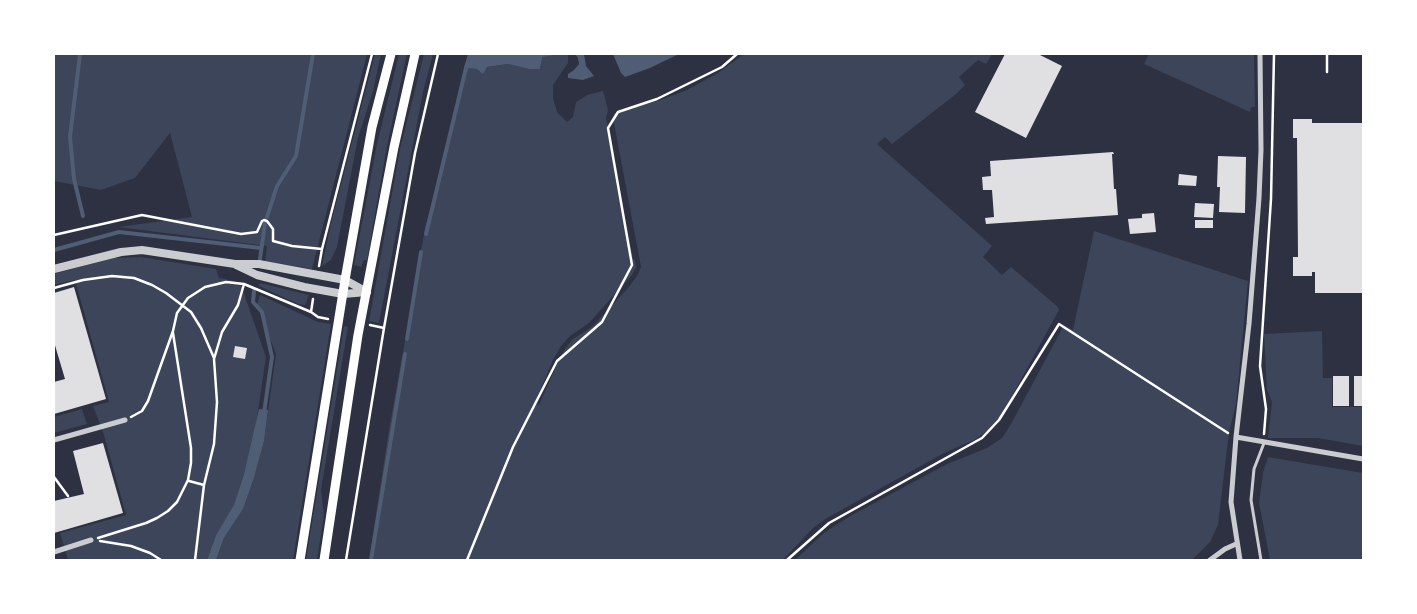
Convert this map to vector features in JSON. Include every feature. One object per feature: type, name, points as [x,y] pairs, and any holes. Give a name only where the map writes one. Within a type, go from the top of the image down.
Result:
[{"type":"main road","points":[[300,560],[345,280],[372,127],[391,54]]},
{"type":"main road","points":[[324,560],[351,382],[367,292],[394,147],[415,54]]},
{"type":"street","points":[[1240,560],[1236,544],[1232,502],[1236,437],[1260,198],[1260,54]]},
{"type":"street","points":[[54,270],[121,252],[142,250],[235,264],[259,264],[345,280],[367,292]]},
{"type":"street","points":[[235,264],[257,275],[315,289],[343,294],[367,292]]},
{"type":"street","points":[[54,440],[125,420]]},
{"type":"street","points":[[1236,437],[1363,459]]},
{"type":"street","points":[[54,552],[91,540]]},
{"type":"street","points":[[1210,560],[1225,549],[1236,544]]},
{"type":"lane","points":[[1261,560],[1251,500],[1254,469],[1264,443]]},
{"type":"path","points":[[317,275],[372,54]]},
{"type":"path","points":[[346,560],[415,153],[432,71],[438,54]]},
{"type":"path","points":[[467,560],[513,447],[557,361],[602,322],[632,265],[608,128],[618,112],[665,95],[722,67],[737,54]]},
{"type":"path","points":[[1264,443],[1266,410],[1260,366],[1271,198],[1274,54]]},
{"type":"path","points":[[1327,54],[1327,72]]},
{"type":"path","points":[[54,235],[142,215],[242,234],[257,232],[264,220],[267,221],[272,229],[273,241],[292,246],[322,249]]},
{"type":"path","points":[[54,288],[83,280],[112,276],[134,278],[152,285],[182,304],[197,321],[214,359],[217,402],[214,444],[204,485],[195,560]]},
{"type":"path","points":[[125,420],[139,414],[148,401],[173,331],[177,313],[182,304],[193,294],[211,285],[226,282],[244,284],[311,312],[315,289]]},
{"type":"path","points":[[214,359],[222,332],[238,305],[244,284]]},
{"type":"path","points":[[787,560],[828,523],[982,438],[999,420],[1058,324],[1236,437]]},
{"type":"path","points":[[91,540],[146,524],[157,518],[177,502],[188,480],[191,448],[173,331]]},
{"type":"path","points":[[54,477],[68,496]]},
{"type":"path","points":[[188,480],[204,485]]},
{"type":"path","points":[[91,540],[131,546],[150,553],[161,560]]},
{"type":"shaded area","points":[[54,54],[367,54],[312,269],[265,261],[267,246],[118,227],[192,217],[170,133],[135,178],[101,190],[54,181]]},
{"type":"shaded area","points":[[375,54],[381,54],[373,91],[358,138],[337,247],[331,260],[322,266],[331,223]]},
{"type":"shaded area","points":[[399,54],[407,54],[387,146],[367,260],[364,260],[361,267],[354,265],[377,144]]},
{"type":"shaded area","points":[[424,54],[433,54],[423,92],[379,323],[369,321],[400,149]]},
{"type":"shaded area","points":[[468,54],[560,54],[542,57],[540,69],[529,69],[508,64],[487,67],[483,74],[477,69],[464,68]]},
{"type":"shaded area","points":[[554,54],[568,54],[568,63],[553,85],[553,98],[557,112],[567,122],[573,117],[576,102],[587,95],[603,91],[608,110],[606,118],[636,267],[632,275],[589,323],[570,336],[561,346],[535,403],[539,405],[565,349],[573,339],[593,326],[629,287],[641,267],[613,118],[614,114],[620,110],[658,101],[687,90],[718,73],[744,54],[992,54],[986,64],[978,60],[959,77],[965,85],[956,94],[892,144],[885,137],[877,144],[992,246],[983,257],[1002,275],[1011,267],[1057,306],[1059,310],[1001,416],[992,428],[974,440],[944,453],[827,518],[813,528],[783,560],[369,560],[389,430],[426,223],[429,218],[464,68],[477,69],[508,64],[529,69],[540,69],[541,57]]},
{"type":"shaded area","points":[[575,54],[584,54],[586,66],[594,76],[583,80],[568,78],[568,74],[579,64]]},
{"type":"shaded area","points":[[613,54],[679,54],[650,68],[625,77],[621,73]]},
{"type":"shaded area","points":[[1149,54],[1254,54],[1255,107],[1251,107],[1250,112],[1144,64]]},
{"type":"shaded area","points":[[1094,231],[1248,281],[1236,404],[1229,432],[1218,525],[1210,542],[1192,560],[795,560],[825,532],[852,515],[947,464],[987,448],[1002,438],[1064,325],[1073,330]]},
{"type":"shaded area","points":[[141,257],[216,269],[219,278],[240,282],[266,357],[254,438],[234,506],[216,535],[207,560],[68,560],[60,533],[126,515],[104,435],[93,406],[109,402],[75,280],[54,285],[54,274],[113,258]]},
{"type":"shaded area","points":[[260,283],[309,295],[305,305],[298,304],[259,286]]},
{"type":"shaded area","points":[[260,295],[318,322],[331,324],[293,560],[216,560],[224,538],[243,509],[264,440],[276,354],[257,305]]},
{"type":"shaded area","points":[[344,326],[348,327],[321,490],[324,515],[317,560],[306,560]]},
{"type":"shaded area","points":[[1322,331],[1323,378],[1332,378],[1332,407],[1363,407],[1363,446],[1318,438],[1268,438],[1272,402],[1267,390],[1264,334]]},
{"type":"shaded area","points":[[82,409],[87,424],[54,433],[54,417]]},
{"type":"shaded area","points":[[259,409],[268,410],[264,441],[254,478],[243,509],[224,538],[216,560],[207,560],[216,535],[234,505],[244,474]]},
{"type":"shaded area","points":[[1268,457],[1363,473],[1363,560],[1270,560],[1259,503],[1263,473]]},
{"type":"building","points":[[1005,54],[1038,54],[1062,66],[1026,138],[975,112]]},
{"type":"building","points":[[1293,119],[1312,119],[1312,123],[1363,123],[1363,293],[1315,293],[1315,272],[1312,272],[1312,276],[1293,276],[1293,257],[1298,257],[1297,138],[1293,138]]},
{"type":"building","points":[[1113,152],[1114,189],[1116,189],[1118,215],[986,224],[985,218],[994,217],[992,190],[983,190],[982,177],[991,176],[990,161]]},
{"type":"building","points":[[1218,156],[1246,157],[1245,213],[1219,212],[1220,187],[1217,187]]},
{"type":"building","points":[[1179,174],[1197,176],[1196,186],[1178,185]]},
{"type":"building","points":[[1195,203],[1214,204],[1213,218],[1194,217]]},
{"type":"building","points":[[1154,213],[1156,232],[1130,234],[1128,219],[1142,218],[1142,214]]},
{"type":"building","points":[[1195,220],[1213,220],[1213,228],[1195,228]]},
{"type":"building","points":[[74,287],[106,399],[54,414],[54,382],[65,379],[54,342],[54,293]]},
{"type":"building","points":[[235,346],[247,348],[245,359],[233,357]]},
{"type":"building","points":[[1333,376],[1349,376],[1349,406],[1333,406]]},
{"type":"building","points":[[1354,376],[1363,376],[1363,406],[1354,406]]},
{"type":"building","points":[[103,443],[123,513],[54,533],[54,501],[84,494],[73,451]]},
{"type":"waterway","points":[[80,54],[70,137],[74,179],[83,216]]},
{"type":"waterway","points":[[267,217],[277,186],[296,156],[313,54]]},
{"type":"waterway","points":[[426,234],[467,64]]},
{"type":"waterway","points":[[260,259],[265,223]]},
{"type":"waterway","points":[[54,250],[119,232],[261,248]]},
{"type":"waterway","points":[[407,339],[421,252]]},
{"type":"waterway","points":[[254,291],[253,302],[262,312],[272,357],[264,413]]},
{"type":"waterway","points":[[371,560],[405,354]]}]
